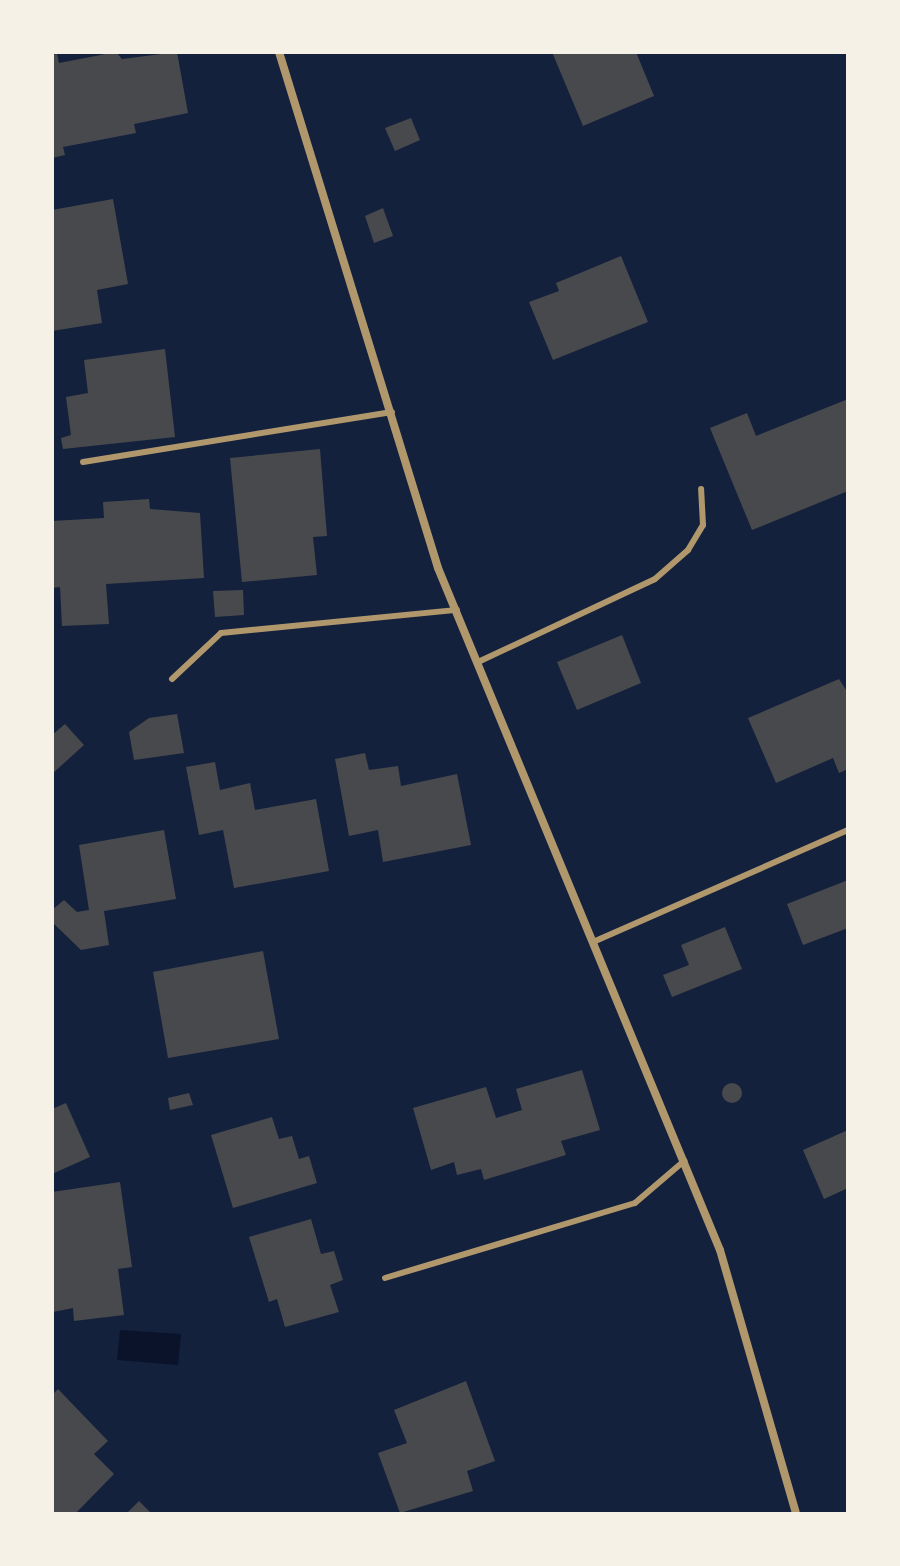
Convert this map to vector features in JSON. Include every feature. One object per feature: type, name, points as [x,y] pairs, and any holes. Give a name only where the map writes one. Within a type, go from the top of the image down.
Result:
[{"type":"street","points":[[279,52],[438,568],[720,1250],[796,1514]]},
{"type":"lane","points":[[83,462],[392,412]]},
{"type":"lane","points":[[478,662],[655,579],[688,550],[703,525],[701,489]]},
{"type":"lane","points":[[172,679],[221,633],[457,610]]},
{"type":"lane","points":[[593,942],[848,830]]},
{"type":"lane","points":[[385,1278],[635,1203],[684,1161]]},
{"type":"water","points":[[120,1330],[181,1334],[178,1365],[117,1360]]},
{"type":"building","points":[[116,52],[122,59],[177,52],[188,113],[134,124],[136,133],[63,147],[65,155],[52,158],[52,55],[57,54],[59,63]]},
{"type":"building","points":[[552,52],[636,52],[654,96],[583,126]]},
{"type":"building","points":[[411,118],[420,140],[395,151],[385,128]]},
{"type":"building","points":[[113,199],[128,284],[97,290],[102,323],[52,331],[52,210]]},
{"type":"building","points":[[383,208],[393,236],[374,243],[365,216]]},
{"type":"building","points":[[621,256],[648,322],[553,360],[529,302],[559,291],[556,283]]},
{"type":"building","points":[[165,349],[175,437],[63,449],[61,438],[71,435],[66,397],[88,393],[84,360]]},
{"type":"building","points":[[848,399],[848,491],[752,530],[710,428],[747,413],[756,436]]},
{"type":"building","points":[[320,449],[327,536],[313,537],[317,575],[242,582],[230,458]]},
{"type":"building","points":[[149,499],[150,509],[200,513],[204,578],[106,584],[109,624],[62,626],[60,587],[52,588],[52,521],[104,518],[103,502]]},
{"type":"building","points":[[243,590],[244,615],[215,617],[213,591]]},
{"type":"building","points":[[622,635],[641,683],[577,710],[557,662]]},
{"type":"building","points":[[839,679],[848,693],[848,769],[839,773],[833,758],[776,783],[748,718]]},
{"type":"building","points":[[177,714],[184,753],[134,760],[129,732],[149,718]]},
{"type":"building","points":[[65,724],[84,745],[52,774],[52,735]]},
{"type":"building","points":[[365,753],[369,770],[398,766],[401,786],[457,774],[471,845],[383,862],[378,830],[349,836],[335,759]]},
{"type":"building","points":[[215,762],[220,790],[250,783],[255,810],[316,799],[329,871],[234,888],[223,830],[199,835],[186,767]]},
{"type":"building","points":[[164,830],[176,899],[104,911],[109,945],[81,950],[52,922],[52,910],[64,900],[77,912],[89,910],[79,845]]},
{"type":"building","points":[[848,880],[848,928],[803,945],[787,904]]},
{"type":"building","points":[[725,927],[742,969],[672,997],[663,975],[689,965],[681,945]]},
{"type":"building","points":[[263,951],[279,1039],[168,1058],[153,972]]},
{"type":"building","points":[[582,1070],[600,1130],[561,1141],[566,1155],[484,1180],[481,1169],[457,1175],[454,1162],[431,1170],[413,1108],[486,1087],[496,1118],[522,1110],[516,1089]]},
{"type":"building","points":[[732,1083],[739,1086],[742,1093],[739,1100],[732,1103],[725,1100],[722,1093],[725,1086]]},
{"type":"building","points":[[189,1093],[193,1105],[170,1110],[168,1098]]},
{"type":"building","points":[[66,1103],[90,1157],[52,1174],[52,1109]]},
{"type":"building","points":[[272,1117],[279,1139],[292,1136],[299,1159],[309,1156],[317,1183],[233,1208],[211,1135]]},
{"type":"building","points":[[848,1130],[848,1188],[824,1199],[803,1150]]},
{"type":"building","points":[[120,1182],[132,1267],[118,1269],[124,1315],[74,1321],[73,1308],[53,1312],[52,1192]]},
{"type":"building","points":[[311,1219],[321,1254],[334,1251],[343,1280],[330,1285],[339,1312],[285,1327],[277,1299],[269,1302],[249,1237]]},
{"type":"building","points":[[466,1381],[495,1461],[467,1471],[473,1491],[400,1513],[378,1453],[407,1443],[394,1410]]},
{"type":"building","points":[[58,1389],[108,1441],[94,1454],[114,1474],[75,1514],[52,1514],[52,1395]]},
{"type":"building","points":[[139,1501],[152,1514],[126,1514]]}]
